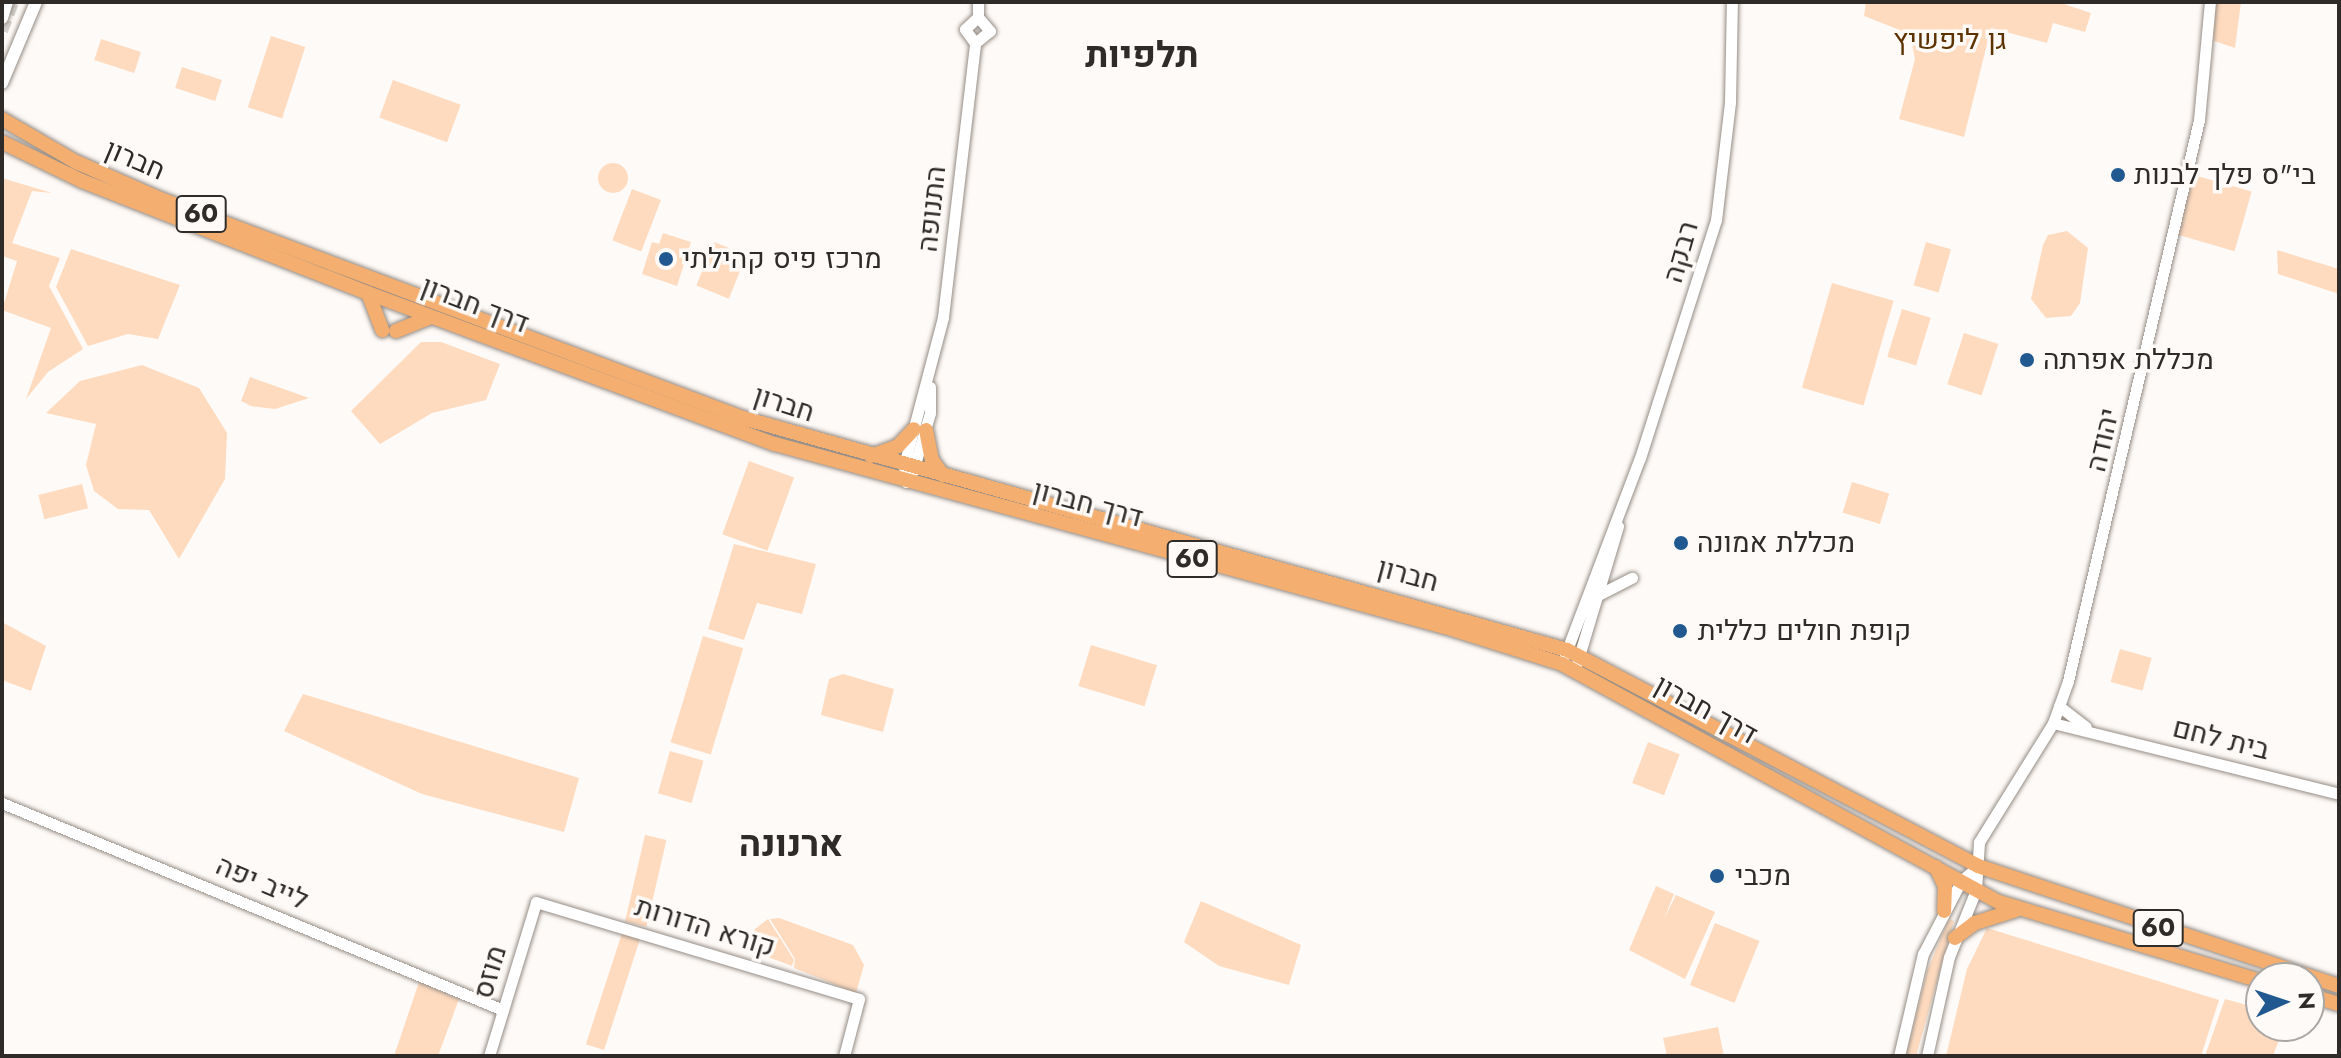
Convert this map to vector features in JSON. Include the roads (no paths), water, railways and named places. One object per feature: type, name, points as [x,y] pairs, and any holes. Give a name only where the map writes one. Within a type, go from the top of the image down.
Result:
[{"type":"highway","name":"חברון","points":[[2,119],[76,162],[158,198],[658,388],[871,456],[1571,660]]},
{"type":"highway","name":"60","points":[[2,142],[21,152]]},
{"type":"highway","points":[[2,153],[21,152]]},
{"type":"highway","name":"דרך חברון","points":[[21,152],[368,293],[775,444],[1571,660],[1978,866],[2339,986]]},
{"type":"highway","points":[[368,293],[389,331],[430,317]]},
{"type":"highway","points":[[871,456],[896,448],[920,430],[932,460],[944,475]]},
{"type":"highway","name":"דרך חברון","points":[[1571,660],[2016,910],[2245,976]]},
{"type":"highway","points":[[1936,866],[1946,890],[1944,911]]},
{"type":"highway","points":[[1955,938],[1979,921],[2016,910]]},
{"type":"main road","points":[[2,18],[7,2]]},
{"type":"main road","points":[[2,83],[36,6]]},
{"type":"street","points":[[978,2],[978,17],[990,31],[975,43],[965,29],[978,17]]},
{"type":"street","name":"רבקה","points":[[1571,660],[1716,220],[1730,102],[1732,2]]},
{"type":"street","name":"יהודה","points":[[1927,1056],[1955,938],[1976,890],[1984,829],[2053,723],[2059,706],[2152,341],[2206,88],[2210,2]]},
{"type":"street","name":"התנופה","points":[[906,482],[946,302],[975,43]]},
{"type":"street","name":"רבקה","points":[[1571,660],[1600,594],[1622,506]]},
{"type":"street","points":[[1600,594],[1632,578]]},
{"type":"street","name":"בית לחם","points":[[2059,706],[2091,730]]},
{"type":"street","name":"בית לחם","points":[[2053,723],[2339,794]]},
{"type":"street","name":"לייב יפה","points":[[2,803],[503,1010]]},
{"type":"street","points":[[1899,1056],[1921,961],[1961,881],[1978,866]]},
{"type":"street","name":"מוזס","points":[[489,1056],[536,902]]},
{"type":"street","name":"קורא הדורות","points":[[536,902],[859,999],[844,1056]]},
{"type":"tunnel","points":[[2,31],[13,2]]},
{"type":"place","name":"בי\"ס פלך לבנות","points":[[2118,175]]},
{"type":"place","name":"מרכז פיס קהילתי","points":[[666,259]]},
{"type":"place","name":"מכללת אפרתה","points":[[2027,360]]},
{"type":"place","name":"מכללת אמונה","points":[[1681,543]]},
{"type":"place","name":"קופת חולים כללית","points":[[1680,631]]},
{"type":"place","name":"מכבי","points":[[1717,876]]},
{"type":"district","name":"תלפיות","points":[[1142,55]]},
{"type":"district","name":"ארנונה","points":[[791,844]]},
{"type":"park label","name":"גן ליפשיץ","points":[[1950,40]]}]
